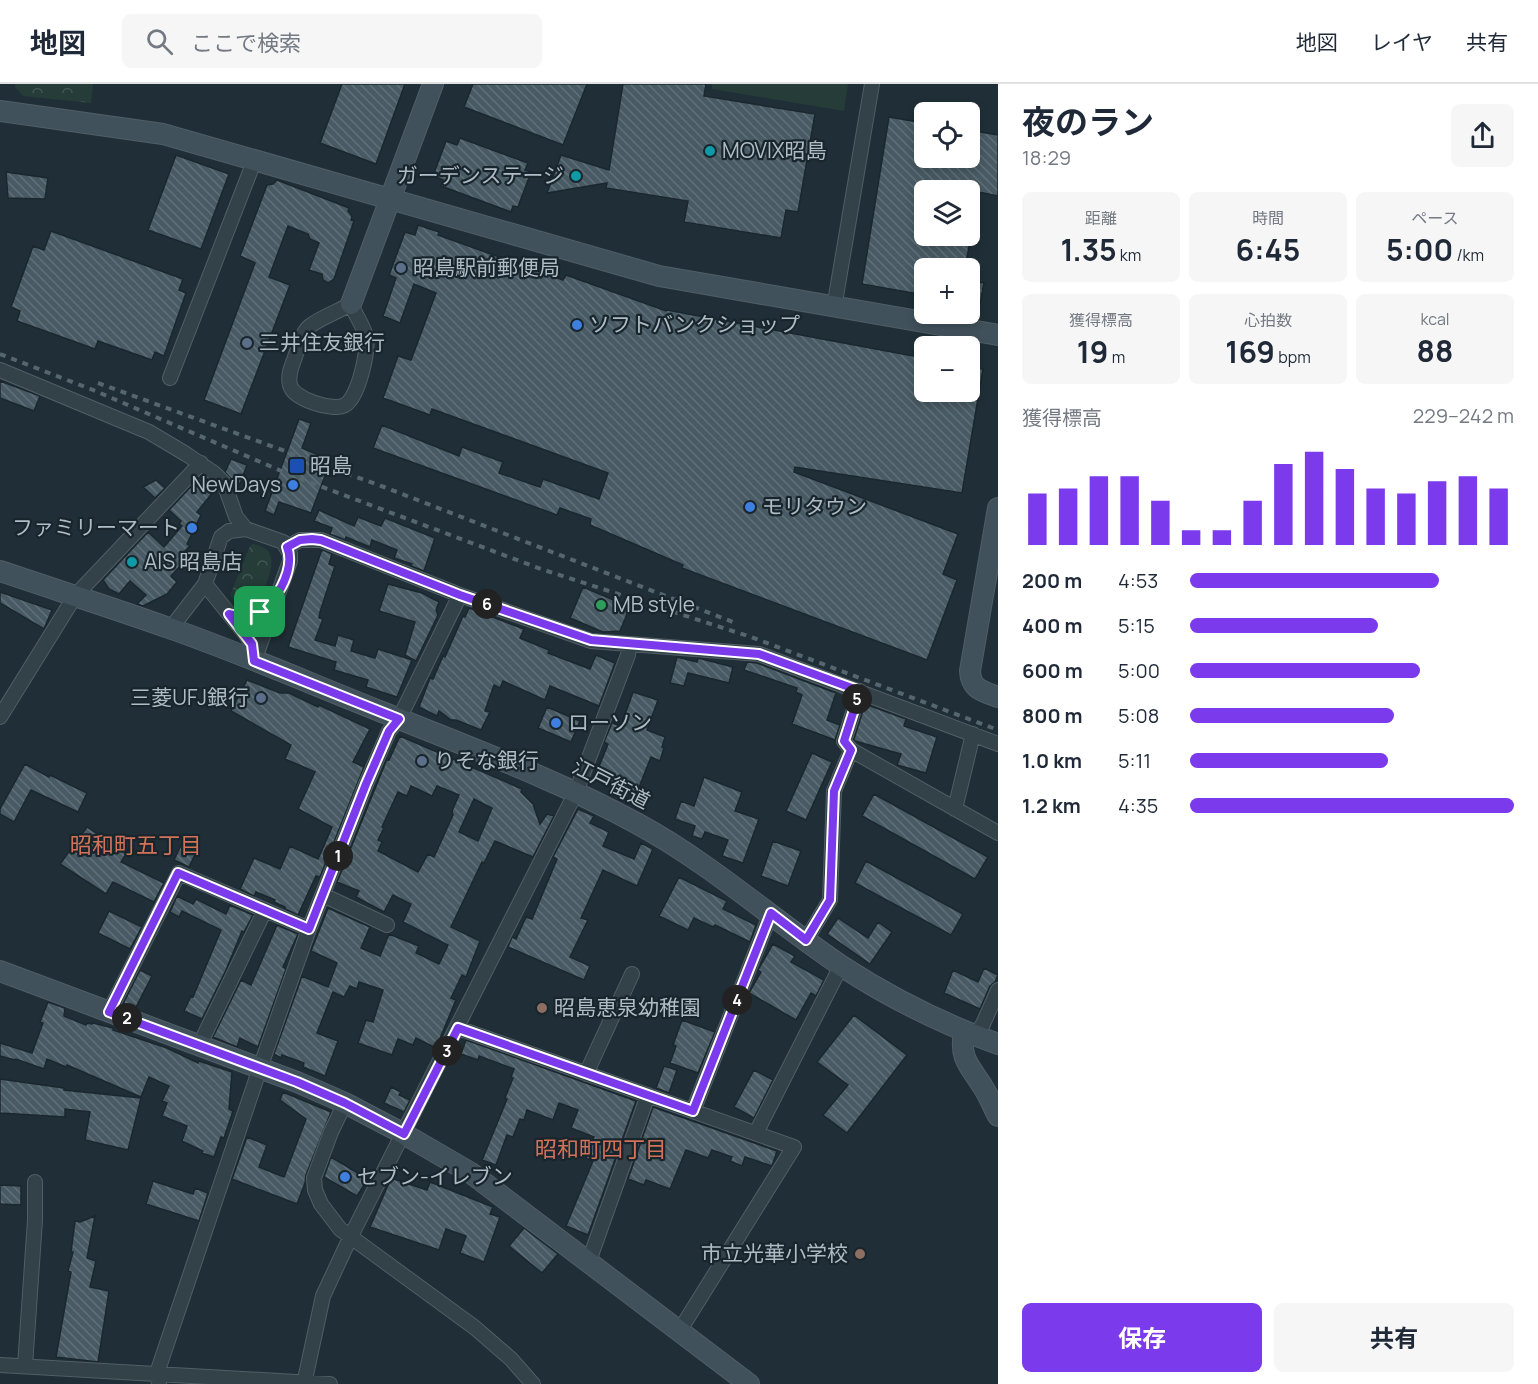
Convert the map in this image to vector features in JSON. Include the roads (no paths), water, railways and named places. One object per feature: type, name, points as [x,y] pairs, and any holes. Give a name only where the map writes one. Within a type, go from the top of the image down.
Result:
[{"type":"street","points":[[351,304],[366,335],[368,352],[353,397],[347,405],[336,408],[298,396],[290,388],[289,376],[304,332],[310,325],[351,304],[433,84]]},
{"type":"street","points":[[834,308],[872,84]]},
{"type":"street","points":[[0,111],[163,134],[659,276],[998,335]]},
{"type":"street","points":[[170,378],[255,159]]},
{"type":"street","points":[[0,370],[149,432],[201,463],[224,483],[236,517],[246,529]]},
{"type":"street","points":[[0,717],[75,596],[201,463]]},
{"type":"street","points":[[998,508],[970,671],[970,681],[977,688],[998,697]]},
{"type":"street","points":[[171,628],[205,584],[221,537],[229,531],[246,529],[283,542],[287,547],[290,561],[254,661]]},
{"type":"street","points":[[287,547],[300,540],[321,540],[460,595],[591,640],[629,645],[759,654],[998,744]]},
{"type":"street","name":"江戸街道","points":[[0,571],[171,628],[576,792],[675,846],[771,913],[841,966],[887,995],[970,1034],[998,1044]]},
{"type":"street","points":[[205,584],[252,644],[254,661]]},
{"type":"street","points":[[158,1379],[260,1068],[309,929],[389,731],[399,719],[460,595]]},
{"type":"street","points":[[229,614],[244,618],[252,616],[268,606],[277,596]]},
{"type":"street","points":[[304,1383],[323,1296],[350,1238],[576,792],[628,655],[629,645]]},
{"type":"street","points":[[860,691],[844,741],[851,750],[998,833]]},
{"type":"street","points":[[956,809],[973,734]]},
{"type":"street","points":[[806,940],[830,900],[834,791],[851,750]]},
{"type":"street","points":[[109,1012],[178,873],[309,929]]},
{"type":"street","points":[[323,895],[387,925]]},
{"type":"street","points":[[199,1046],[265,910]]},
{"type":"street","points":[[693,1111],[771,913]]},
{"type":"street","points":[[756,1133],[841,966]]},
{"type":"street","points":[[0,971],[297,1082],[345,1103],[404,1134],[471,1173],[749,1384]]},
{"type":"street","points":[[586,1074],[632,974]]},
{"type":"street","points":[[998,990],[983,1024],[961,1045],[964,1060],[984,1088],[998,1116]]},
{"type":"street","points":[[458,1028],[794,1147],[680,1330]]},
{"type":"street","points":[[589,1261],[648,1095]]},
{"type":"street","points":[[345,1103],[331,1131],[314,1178],[315,1190],[321,1204],[350,1238],[474,1327],[511,1359],[533,1384]]},
{"type":"street","points":[[25,1366],[35,1220],[35,1182]]},
{"type":"street","points":[[0,1365],[158,1379],[330,1384]]},
{"type":"railway","points":[[0,354],[93,390],[293,476],[541,569],[751,637],[998,730]]},
{"type":"railway","points":[[98,383],[384,487],[738,624]]},
{"type":"place","name":"MOVIX昭島","points":[[710,151]]},
{"type":"place","name":"ガーデンステージ","points":[[576,176]]},
{"type":"place","name":"昭島駅前郵便局","points":[[401,268]]},
{"type":"place","name":"ソフトバンクショップ","points":[[577,325]]},
{"type":"place","name":"三井住友銀行","points":[[247,343]]},
{"type":"place","name":"昭島","points":[[297,466]]},
{"type":"place","name":"NewDays","points":[[293,485]]},
{"type":"place","name":"モリタウン","points":[[750,507]]},
{"type":"place","name":"ファミリーマート","points":[[192,528]]},
{"type":"place","name":"AIS 昭島店","points":[[132,562]]},
{"type":"place","name":"MB style","points":[[601,605]]},
{"type":"place","name":"三菱UFJ銀行","points":[[261,698]]},
{"type":"place","name":"ローソン","points":[[556,723]]},
{"type":"place","name":"りそな銀行","points":[[422,761]]},
{"type":"place","name":"昭島恵泉幼稚園","points":[[542,1008]]},
{"type":"place","name":"セブン-イレブン","points":[[345,1177]]},
{"type":"place","name":"市立光華小学校","points":[[860,1254]]},
{"type":"district","name":"昭和町五丁目","points":[[136,845]]},
{"type":"district","name":"昭和町四丁目","points":[[601,1149]]}]
